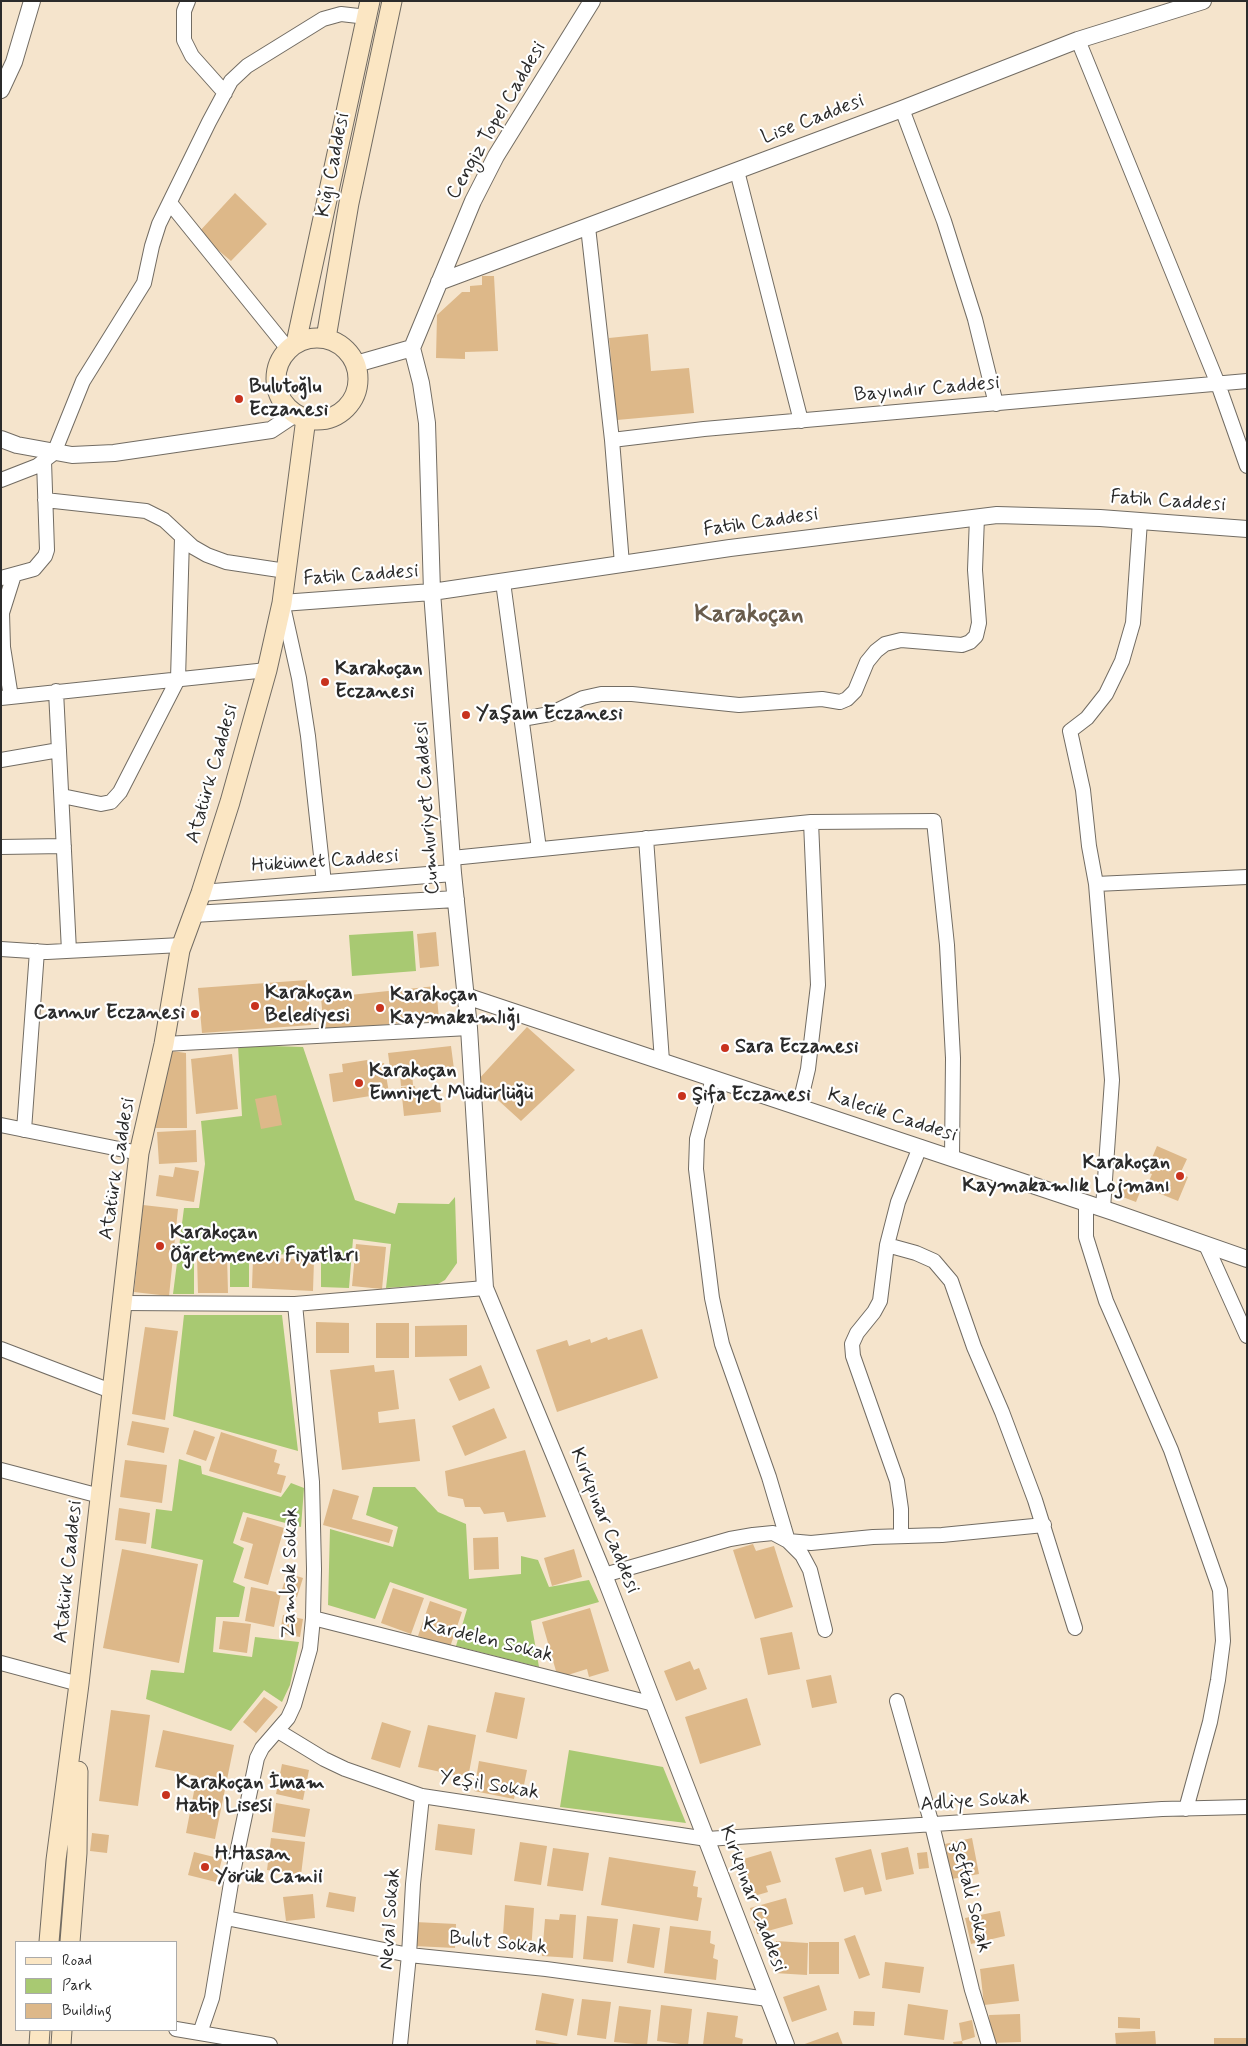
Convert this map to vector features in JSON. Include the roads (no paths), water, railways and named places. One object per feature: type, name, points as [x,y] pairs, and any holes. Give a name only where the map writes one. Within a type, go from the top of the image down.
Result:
[{"type":"main road","name":"Kiğı Caddesi","points":[[326,338],[349,203],[392,1]]},
{"type":"main road","points":[[292,346],[305,339],[326,338],[344,348],[351,355],[356,364],[358,387],[354,398],[339,414],[317,420],[300,416],[283,402],[276,387],[277,366],[292,346],[369,9]]},
{"type":"main road","name":"Atatürk Caddesi","points":[[48,1941],[139,1153],[164,1044],[182,945],[230,802],[267,670],[282,603],[300,416]]},
{"type":"main road","points":[[70,1941],[77,1853],[79,1684]]},
{"type":"main road","points":[[39,2045],[40,2031]]},
{"type":"main road","points":[[60,2045],[62,2031]]},
{"type":"street","points":[[1,90],[14,62],[32,1]]},
{"type":"street","points":[[188,1],[184,11],[184,40],[192,56],[225,93]]},
{"type":"street","name":"Cengiz Topel Caddesi","points":[[412,348],[473,201],[496,156],[592,1]]},
{"type":"street","name":"Lise Caddesi","points":[[439,282],[902,109],[1078,40],[1203,1]]},
{"type":"street","points":[[267,670],[6,697],[2,647],[2,613],[8,577],[34,569],[46,556],[45,500],[49,457],[83,381],[102,349],[125,317],[144,283],[159,224],[231,81],[247,66],[323,19],[369,9]]},
{"type":"street","points":[[1078,40],[1218,384],[1247,466]]},
{"type":"street","points":[[902,109],[944,221],[975,319],[996,404]]},
{"type":"street","points":[[737,171],[801,421]]},
{"type":"street","points":[[170,203],[292,346]]},
{"type":"street","points":[[588,227],[612,440],[622,564]]},
{"type":"street","points":[[356,364],[412,348]]},
{"type":"street","name":"Cumhuriyet Caddesi","points":[[412,348],[421,383],[427,423],[432,592],[453,866],[466,996]]},
{"type":"street","name":"Bayındır Caddesi","points":[[612,440],[704,429],[1247,381]]},
{"type":"street","points":[[1,439],[49,457],[114,452],[271,430],[300,416]]},
{"type":"street","points":[[1,480],[37,466],[49,457]]},
{"type":"street","points":[[45,500],[146,511],[164,520],[192,547],[226,562],[286,571]]},
{"type":"street","name":"Fatih Caddesi","points":[[282,603],[432,592],[844,533],[997,515],[1140,521],[1247,529]]},
{"type":"street","points":[[522,719],[550,714],[583,698],[601,694],[632,694],[738,705],[822,699],[840,702],[847,699],[855,691],[867,662],[885,644],[901,640],[962,645],[970,642],[976,636],[979,623],[975,570],[977,518]]},
{"type":"street","points":[[1103,1208],[1112,1080],[1096,884],[1089,846],[1083,790],[1070,731],[1087,718],[1106,694],[1122,661],[1133,623],[1140,521]]},
{"type":"street","points":[[62,796],[101,804],[111,802],[120,792],[178,679],[182,538]]},
{"type":"street","points":[[503,582],[539,849]]},
{"type":"street","points":[[282,603],[299,678],[308,736],[324,883]]},
{"type":"street","points":[[56,691],[69,951]]},
{"type":"street","points":[[1,760],[59,750]]},
{"type":"street","points":[[453,866],[539,849],[812,822],[934,820],[947,945],[953,1058],[952,1158]]},
{"type":"street","points":[[799,1107],[808,1068],[818,985],[812,822]]},
{"type":"street","points":[[646,838],[662,1061]]},
{"type":"street","points":[[1,847],[64,846]]},
{"type":"street","name":"Hükümet Caddesi","points":[[201,893],[324,883],[453,866]]},
{"type":"street","points":[[1096,884],[1247,877]]},
{"type":"street","points":[[193,914],[456,899]]},
{"type":"street","points":[[1,949],[69,951],[182,945]]},
{"type":"street","points":[[24,1130],[37,951]]},
{"type":"street","name":"Kalecik Caddesi","points":[[466,996],[1103,1208],[1247,1260]]},
{"type":"street","name":"Kırkpınar Caddesi","points":[[466,996],[485,1288],[604,1575],[786,2045]]},
{"type":"street","points":[[164,1044],[469,1028]]},
{"type":"street","points":[[713,1078],[697,1139],[696,1169],[712,1298],[722,1344],[769,1477],[788,1541]]},
{"type":"street","points":[[1,1125],[139,1153]]},
{"type":"street","points":[[901,1536],[901,1509],[897,1481],[853,1356],[852,1344],[857,1333],[880,1302],[888,1245],[898,1202],[920,1147]]},
{"type":"street","points":[[1086,1203],[1086,1237],[1106,1301],[1171,1450],[1220,1590],[1223,1641],[1218,1680],[1210,1722],[1186,1809]]},
{"type":"street","points":[[888,1245],[916,1253],[934,1261],[951,1281],[974,1347],[1002,1412],[1044,1525],[1075,1628]]},
{"type":"street","points":[[1206,1245],[1247,1336]]},
{"type":"street","points":[[121,1303],[295,1304],[485,1288]]},
{"type":"street","name":"Zambak Sokak","points":[[200,2033],[212,1998],[232,1877],[257,1758],[262,1748],[288,1718],[294,1705],[310,1649],[313,1618],[312,1482],[295,1304]]},
{"type":"street","points":[[1,1349],[111,1391]]},
{"type":"street","points":[[1,1470],[100,1496]]},
{"type":"street","points":[[788,1541],[811,1543],[901,1536],[942,1535],[1044,1525]]},
{"type":"street","points":[[604,1575],[730,1539],[772,1533],[788,1541],[802,1555],[810,1570],[825,1630]]},
{"type":"street","name":"Kardelen Sokak","points":[[313,1618],[654,1704]]},
{"type":"street","points":[[1,1663],[79,1684]]},
{"type":"street","name":"Şeftali Sokak","points":[[897,1702],[932,1825],[972,1990],[989,2045]]},
{"type":"street","name":"Yeşil Sokak","points":[[278,1731],[338,1766],[422,1796],[707,1839]]},
{"type":"street","name":"Neval Sokak","points":[[400,2045],[412,1884],[422,1796]]},
{"type":"street","name":"Adliye Sokak","points":[[707,1839],[1186,1809],[1247,1807]]},
{"type":"street","name":"Bulut Sokak","points":[[226,1918],[408,1955],[546,1969],[768,1999]]},
{"type":"street","points":[[178,2029],[270,2045]]},
{"type":"place","name":"Bulutoğlu Eczanesi","points":[[239,399]]},
{"type":"place","name":"Karakoçan Eczanesi","points":[[325,682]]},
{"type":"place","name":"Yaşam Eczanesi","points":[[466,715]]},
{"type":"place","name":"Karakoçan Belediyesi","points":[[255,1006]]},
{"type":"place","name":"Karakoçan Kaymakamlığı","points":[[380,1008]]},
{"type":"place","name":"Cannur Eczanesi","points":[[195,1014]]},
{"type":"place","name":"Sara Eczanesi","points":[[725,1048]]},
{"type":"place","name":"Karakoçan Emniyet Müdürlüğü","points":[[359,1083]]},
{"type":"place","name":"Şifa Eczanesi","points":[[682,1096]]},
{"type":"place","name":"Karakoçan Kaymakamlık Lojmanı","points":[[1180,1176]]},
{"type":"place","name":"Karakoçan Öğretmenevi Fiyatları","points":[[160,1246]]},
{"type":"place","name":"Karakoçan İmam Hatip Lisesi","points":[[166,1795]]},
{"type":"place","name":"H.Hasan Yörük Camii","points":[[205,1867]]},
{"type":"district","name":"Karakoçan","points":[[749,616]]}]
